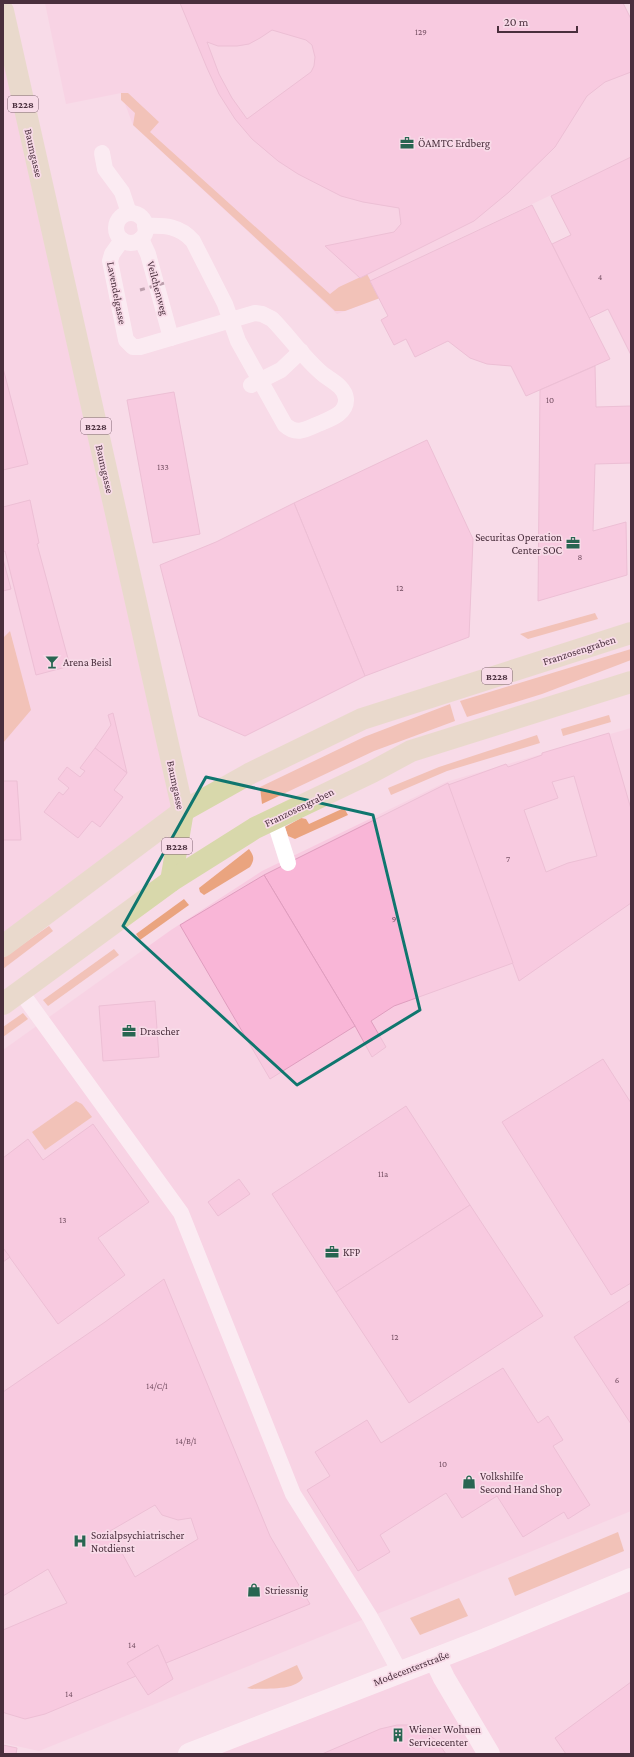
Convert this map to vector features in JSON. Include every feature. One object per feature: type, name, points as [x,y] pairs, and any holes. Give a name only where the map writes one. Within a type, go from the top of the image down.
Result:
[{"type":"main road","name":"Baumgasse","points":[[3,10],[6,44],[183,811],[171,881]]},
{"type":"main road","name":"Franzosengraben","points":[[3,946],[183,811],[249,774],[362,719],[631,633]]},
{"type":"main road","name":"Franzosengraben","points":[[3,1004],[171,881],[255,828],[372,772],[411,751],[631,682]]},
{"type":"street","name":"Modecenterstraße","points":[[189,1754],[435,1659],[631,1579]]},
{"type":"street","points":[[435,1659],[444,1678],[489,1754]]},
{"type":"lane","points":[[102,153],[105,169],[122,192],[129,213]]},
{"type":"lane","points":[[143,232],[140,216],[129,213],[121,217],[116,224],[117,233],[122,240],[130,243],[143,232],[162,225],[174,227],[188,235],[198,248],[225,304],[231,320],[238,341],[256,383],[284,423],[291,429],[296,431],[304,431],[339,414],[345,406],[346,402],[343,390],[320,371],[275,322],[266,315],[255,313],[231,320],[171,338]]},
{"type":"lane","name":"Veilchenweg","points":[[143,232],[171,338]]},
{"type":"lane","name":"Lavendelgasse","points":[[122,240],[112,254],[110,261],[126,340],[133,347],[145,346],[171,338]]},
{"type":"lane","points":[[256,383],[281,370],[301,351]]},
{"type":"lane","points":[[274,820],[288,863]]},
{"type":"lane","points":[[21,992],[181,1213],[293,1494],[370,1617],[400,1672]]},
{"type":"highlighted area","points":[[206,777],[373,815],[420,1010],[297,1085],[123,926]]},
{"type":"shaded area","points":[[45,3],[623,3],[631,19],[631,157],[370,281],[380,298],[337,314],[133,125],[121,93],[66,104]]},
{"type":"shaded area","points":[[3,45],[183,811],[3,946]]},
{"type":"shaded area","points":[[121,93],[128,93],[159,122],[150,132],[330,294],[339,287],[367,274],[380,298],[345,311],[335,311],[133,125],[135,113],[121,100]]},
{"type":"shaded area","points":[[595,613],[598,619],[528,639],[520,634]]},
{"type":"shaded area","points":[[10,631],[31,710],[3,743],[3,638]]},
{"type":"shaded area","points":[[631,649],[631,660],[542,694],[467,717],[460,701]]},
{"type":"shaded area","points":[[450,704],[455,721],[374,751],[262,804],[260,787],[364,737]]},
{"type":"shaded area","points":[[609,715],[611,722],[563,736],[561,729]]},
{"type":"shaded area","points":[[631,728],[631,1511],[39,1751],[3,1743],[3,1050],[171,930],[262,871],[446,782]]},
{"type":"shaded area","points":[[537,735],[540,743],[447,771],[391,795],[388,788],[439,767]]},
{"type":"shaded area","points":[[344,808],[348,815],[295,839],[288,836],[285,827],[301,818],[306,819],[309,824]]},
{"type":"shaded area","points":[[249,849],[253,858],[253,862],[250,867],[204,895],[200,892],[199,888]]},
{"type":"shaded area","points":[[184,899],[189,905],[140,940],[136,934]]},
{"type":"shaded area","points":[[49,926],[53,931],[3,969],[3,958]]},
{"type":"shaded area","points":[[114,949],[119,955],[48,1006],[43,1000]]},
{"type":"shaded area","points":[[23,1013],[28,1019],[3,1037],[3,1027]]},
{"type":"shaded area","points":[[76,1101],[82,1104],[92,1117],[45,1150],[32,1132]]},
{"type":"shaded area","points":[[618,1532],[624,1551],[515,1596],[508,1578]]},
{"type":"shaded area","points":[[631,1579],[631,1754],[189,1754]]},
{"type":"shaded area","points":[[459,1598],[468,1616],[420,1635],[410,1618]]},
{"type":"shaded area","points":[[297,1665],[303,1678],[293,1685],[272,1689],[247,1688]]},
{"type":"building","name":"ÖAMTC Erdberg","points":[[180,3],[623,3],[631,19],[631,72],[605,82],[587,96],[555,147],[509,192],[474,221],[360,278],[325,246],[394,232],[401,224],[399,208],[363,202],[341,196],[298,174],[278,161],[252,139],[235,119],[219,94]],"holes":[[[272,30],[306,40],[312,45],[315,57],[314,66],[311,72],[247,119],[232,98],[219,74],[207,42],[218,46],[237,46],[249,44]]]},
{"type":"building","points":[[631,157],[631,355],[608,309],[589,318],[552,244],[571,235],[551,196]]},
{"type":"building","points":[[532,205],[610,359],[526,396],[511,366],[487,364],[470,358],[448,341],[415,357],[406,339],[394,345],[381,320],[388,316],[370,281]]},
{"type":"building","points":[[595,366],[596,407],[631,406],[631,463],[595,464],[593,531],[626,522],[627,575],[538,601],[540,390]]},
{"type":"building","points":[[3,368],[28,464],[3,470]]},
{"type":"building","points":[[174,392],[200,534],[153,543],[127,400]]},
{"type":"building","points":[[427,440],[473,539],[469,637],[365,676],[294,503]]},
{"type":"building","points":[[30,500],[39,543],[37,544],[70,666],[36,675],[5,551],[3,552],[3,507]]},
{"type":"building","points":[[294,503],[365,676],[245,736],[199,716],[160,565],[216,542]]},
{"type":"building","points":[[3,559],[11,589],[3,591]]},
{"type":"building","points":[[113,713],[127,773],[95,748],[111,725],[108,715]]},
{"type":"building","points":[[609,733],[631,809],[631,903],[519,981],[448,785],[506,764],[508,767],[542,755],[542,753]],"holes":[[[574,776],[597,856],[568,863],[546,872],[524,810],[558,798],[552,782]]]},
{"type":"building","points":[[95,748],[127,773],[114,790],[123,797],[100,827],[92,821],[78,838],[44,812],[59,792],[63,795],[69,788],[58,779],[67,767],[80,777],[85,771],[80,768]]},
{"type":"building","points":[[3,781],[17,781],[21,840],[3,840]]},
{"type":"building","points":[[448,783],[513,963],[394,1006],[371,1021],[386,1047],[372,1057],[355,1026],[264,875]]},
{"type":"building","points":[[264,875],[355,1026],[270,1079],[180,925]]},
{"type":"building","name":"Drascher","points":[[155,1001],[159,1057],[103,1061],[99,1006]]},
{"type":"building","points":[[603,1059],[631,1103],[631,1283],[611,1295],[502,1122]]},
{"type":"building","points":[[406,1106],[470,1205],[336,1292],[272,1194]]},
{"type":"building","points":[[93,1124],[149,1202],[98,1238],[125,1275],[58,1324],[3,1248],[3,1158],[28,1139],[43,1160]]},
{"type":"building","points":[[239,1179],[250,1194],[218,1216],[208,1202]]},
{"type":"building","points":[[470,1205],[543,1316],[409,1403],[336,1292]]},
{"type":"building","points":[[3,1248],[10,1257],[3,1262]]},
{"type":"building","points":[[164,1279],[270,1536],[310,1604],[166,1663],[158,1645],[127,1663],[136,1676],[45,1714],[25,1719],[3,1712],[3,1630],[67,1603],[48,1569],[3,1596],[3,1392],[105,1322]],"holes":[[[155,1505],[162,1515],[178,1520],[191,1518],[198,1539],[135,1577],[110,1531]]]},
{"type":"building","points":[[631,1300],[631,1424],[574,1337]]},
{"type":"building","points":[[503,1368],[538,1423],[548,1416],[563,1440],[553,1446],[590,1505],[568,1519],[564,1512],[523,1537],[497,1496],[462,1518],[446,1493],[380,1535],[390,1552],[358,1571],[307,1490],[330,1476],[315,1452],[367,1420],[381,1443]]},
{"type":"building","points":[[158,1645],[173,1679],[148,1695],[127,1663]]},
{"type":"building","points":[[631,1682],[631,1754],[566,1754],[555,1738]]},
{"type":"building","name":"Wiener Wohnen Servicecenter","points":[[397,1725],[409,1725],[420,1729],[436,1740],[446,1754],[322,1754],[380,1729]]},
{"type":"building","points":[[3,1745],[17,1748],[16,1754],[3,1754]]},
{"type":"railway","points":[[140,290],[168,282]]},
{"type":"place","name":"ÖAMTC Erdberg","points":[[407,143]]},
{"type":"place","name":"Securitas Operation Center SOC","points":[[573,543]]},
{"type":"place","name":"Arena Beisl","points":[[52,662]]},
{"type":"place","name":"Drascher","points":[[129,1031]]},
{"type":"place","name":"KFP","points":[[332,1252]]},
{"type":"place","name":"Volkshilfe Second Hand Shop","points":[[469,1482]]},
{"type":"place","name":"Sozialpsychiatrischer Notdienst","points":[[80,1541]]},
{"type":"place","name":"Striessnig","points":[[254,1590]]},
{"type":"place","name":"Wiener Wohnen Servicecenter","points":[[398,1735]]}]
